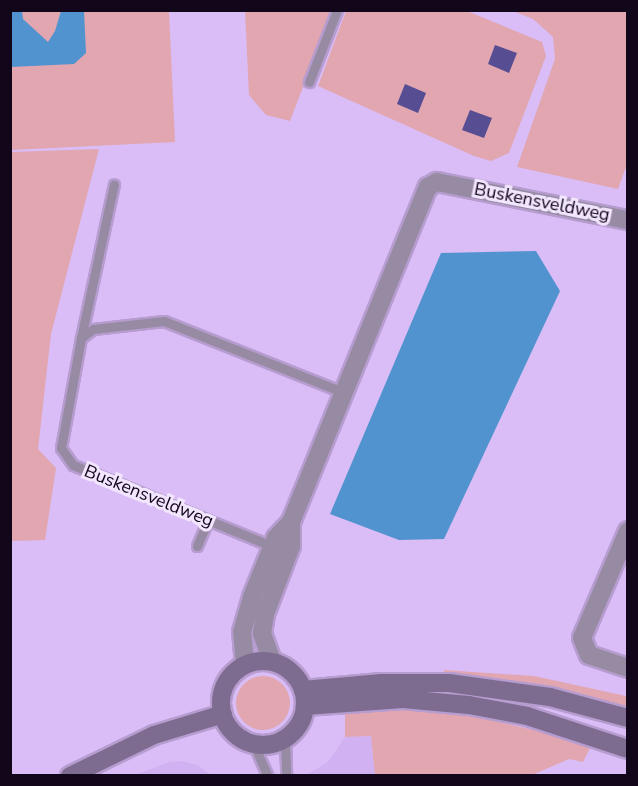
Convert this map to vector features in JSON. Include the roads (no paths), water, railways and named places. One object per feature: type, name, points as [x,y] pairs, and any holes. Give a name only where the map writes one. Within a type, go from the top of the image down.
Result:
[{"type":"main road","points":[[272,661],[295,674],[304,698],[297,728],[285,739],[270,744],[253,744],[237,736],[223,714],[225,684],[245,664],[272,661]]},
{"type":"main road","points":[[304,698],[382,683],[449,684],[550,698],[627,718]]},
{"type":"main road","points":[[304,698],[403,699],[469,705],[526,716],[627,749]]},
{"type":"main road","points":[[70,776],[154,735],[223,714]]},
{"type":"street","name":"Buskensveldweg","points":[[245,664],[242,632],[280,549],[342,392],[428,187],[437,182],[627,219]]},
{"type":"street","points":[[627,531],[582,638],[589,656],[627,668]]},
{"type":"street","name":"Buskensveldweg","points":[[272,661],[262,633],[280,549]]},
{"type":"lane","points":[[309,82],[337,10]]},
{"type":"lane","name":"Buskensveldweg","points":[[114,184],[81,338],[61,448],[73,465],[280,549]]},
{"type":"lane","points":[[81,338],[93,329],[165,321],[342,392]]},
{"type":"lane","points":[[197,546],[208,520]]},
{"type":"lane","points":[[285,739],[286,776]]},
{"type":"lane","points":[[253,744],[268,776]]},
{"type":"water","points":[[11,10],[22,11],[23,19],[48,42],[55,31],[61,11],[84,11],[86,53],[74,64],[11,67]]},
{"type":"water","points":[[536,251],[560,291],[444,539],[399,540],[330,514],[441,253]]}]
